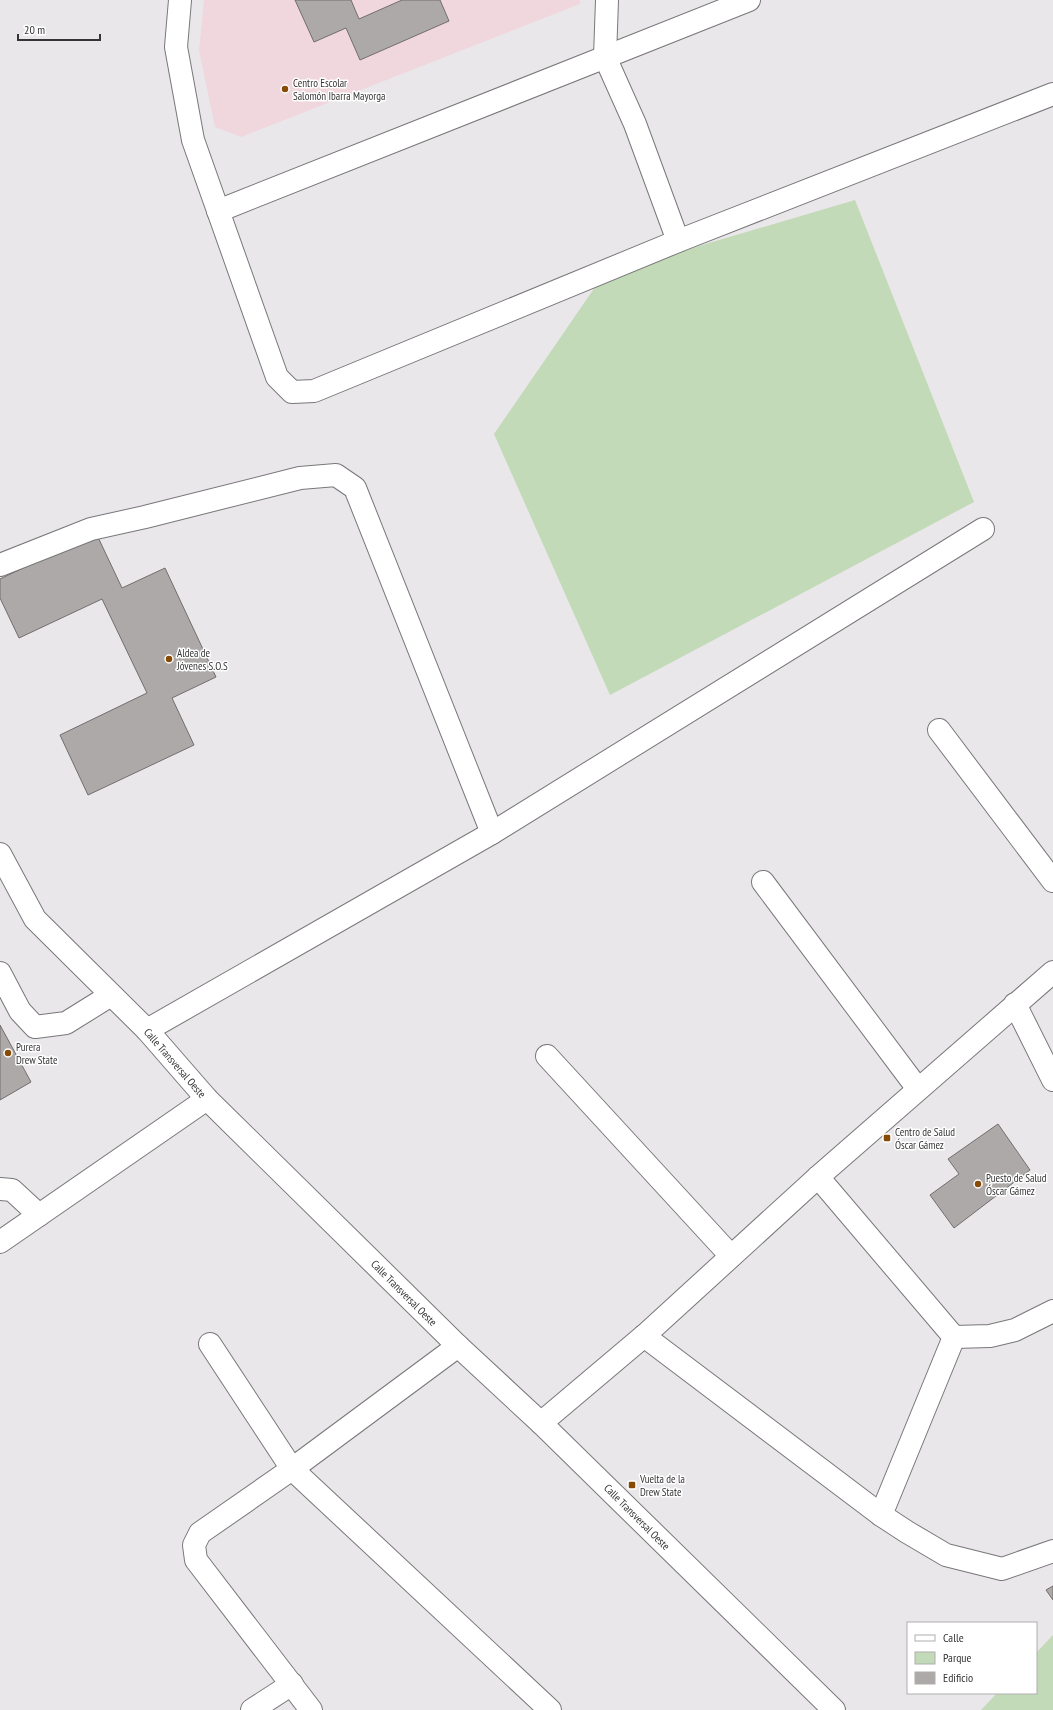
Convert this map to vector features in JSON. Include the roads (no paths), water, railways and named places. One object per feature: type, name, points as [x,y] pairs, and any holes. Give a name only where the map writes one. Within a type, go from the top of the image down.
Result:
[{"type":"street","points":[[180,0],[176,47],[193,140],[277,377],[292,392],[314,391],[678,241],[1053,94]]},
{"type":"street","points":[[607,0],[605,57],[635,124],[678,241]]},
{"type":"street","points":[[218,211],[749,0]]},
{"type":"street","points":[[0,565],[91,529],[152,516],[300,478],[336,475],[355,488],[492,833]]},
{"type":"street","points":[[147,1030],[492,833],[983,529]]},
{"type":"street","points":[[939,730],[1053,881]]},
{"type":"street","name":"Calle Transversal Oeste","points":[[0,854],[34,919],[147,1030],[207,1099],[458,1346],[541,1423],[834,1710]]},
{"type":"street","points":[[763,882],[918,1089]]},
{"type":"street","points":[[541,1423],[644,1336],[818,1177],[1053,972]]},
{"type":"street","points":[[0,973],[20,1011],[35,1027],[66,1023],[111,995]]},
{"type":"street","points":[[1015,1004],[1053,1080]]},
{"type":"street","points":[[547,1056],[731,1256]]},
{"type":"street","points":[[0,1242],[207,1099]]},
{"type":"street","points":[[818,1177],[954,1337]]},
{"type":"street","points":[[0,1189],[12,1190],[39,1215]]},
{"type":"street","points":[[954,1337],[990,1336],[1015,1330],[1053,1311]]},
{"type":"street","points":[[644,1336],[881,1515],[907,1532],[946,1554],[1002,1569],[1053,1551]]},
{"type":"street","points":[[881,1515],[954,1337]]},
{"type":"street","points":[[210,1344],[292,1469],[550,1710]]},
{"type":"street","points":[[311,1710],[196,1560],[194,1545],[200,1533],[292,1469],[458,1346]]},
{"type":"street","points":[[252,1710],[292,1684]]},
{"type":"place","name":"Centro Escolar Salomón Ibarra Mayorga","points":[[285,89]]},
{"type":"place","name":"Aldea de Jóvenes S.O.S","points":[[169,659]]},
{"type":"place","name":"Purera Drew State","points":[[8,1053]]},
{"type":"place","name":"Centro de Salud Óscar Gámez","points":[[887,1138]]},
{"type":"place","name":"Puesto de Salud Óscar Gámez","points":[[978,1184]]},
{"type":"place","name":"Vuelta de la Drew State","points":[[632,1485]]}]
